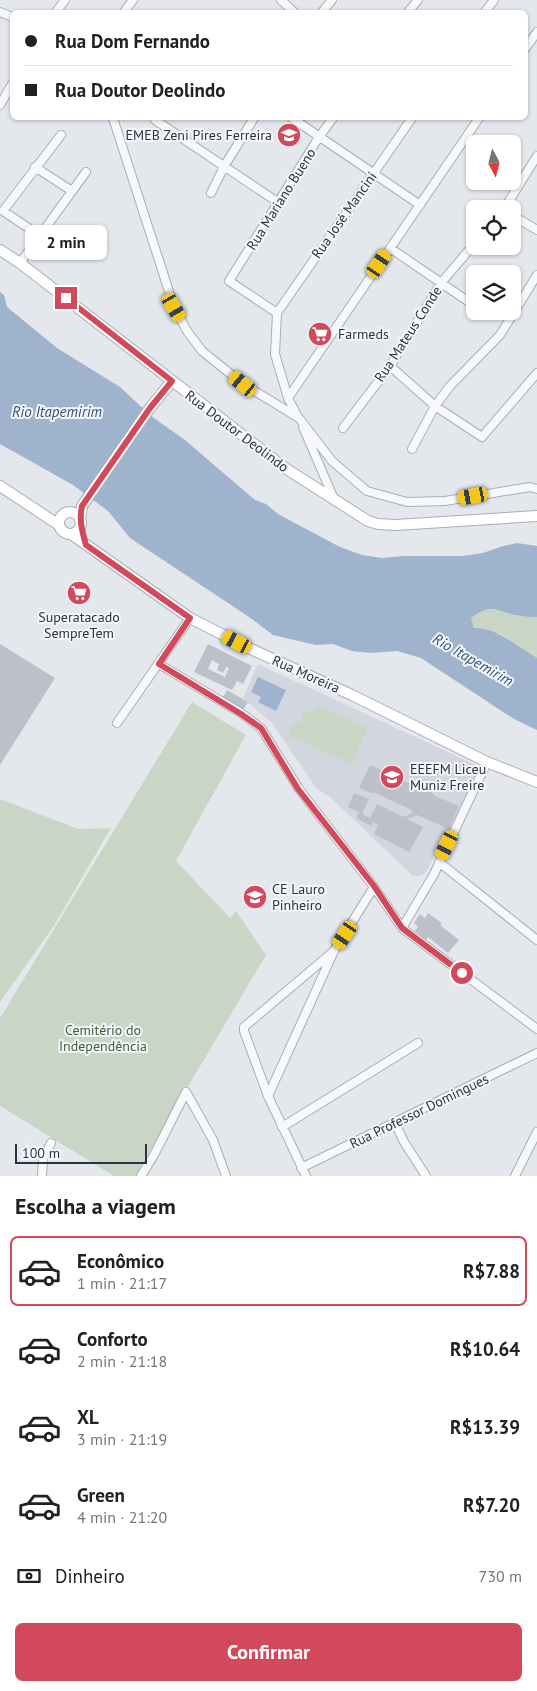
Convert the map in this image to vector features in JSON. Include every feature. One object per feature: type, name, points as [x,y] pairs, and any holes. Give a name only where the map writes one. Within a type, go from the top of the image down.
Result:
[{"type":"street","points":[[282,0],[292,10]]},
{"type":"street","points":[[324,10],[332,0]]},
{"type":"street","points":[[410,10],[418,0]]},
{"type":"street","points":[[528,45],[537,32]]},
{"type":"street","points":[[0,105],[10,88]]},
{"type":"street","points":[[114,120],[174,307],[202,351],[243,384],[299,418],[332,461],[367,491],[407,502],[446,501],[530,487],[537,489]]},
{"type":"street","points":[[157,120],[279,203]]},
{"type":"street","points":[[211,193],[225,165],[253,120]]},
{"type":"street","points":[[295,120],[420,205]]},
{"type":"street","name":"Rua Mariano Bueno","points":[[277,313],[230,281],[319,137],[332,120]]},
{"type":"street","name":"Rua José Mancini","points":[[277,313],[411,120]]},
{"type":"street","points":[[288,398],[478,120]]},
{"type":"street","points":[[40,235],[2,211],[60,135]]},
{"type":"street","points":[[510,200],[537,156]]},
{"type":"street","points":[[35,167],[72,191]]},
{"type":"street","points":[[20,263],[86,172]]},
{"type":"street","points":[[521,220],[537,230]]},
{"type":"street","points":[[390,248],[466,300]]},
{"type":"street","name":"Rua Doutor Deolindo","points":[[0,250],[20,263],[285,468],[358,515],[378,524],[396,525],[537,516]]},
{"type":"street","name":"Rua Mateus Conde","points":[[343,428],[390,366],[441,283],[466,254]]},
{"type":"street","points":[[412,449],[435,406],[450,386],[500,335],[537,276]]},
{"type":"street","points":[[277,313],[274,354],[288,398],[299,418],[334,499]]},
{"type":"street","points":[[390,366],[435,406],[482,437],[537,373]]},
{"type":"street","points":[[0,486],[59,525],[63,532],[71,534],[78,531],[84,504],[150,408],[172,381]]},
{"type":"street","points":[[59,525],[60,518],[84,504]]},
{"type":"street","points":[[41,513],[68,513],[78,516],[86,545]]},
{"type":"street","name":"Rua Moreira","points":[[71,534],[190,618],[253,650],[352,694],[487,762],[537,782]]},
{"type":"street","points":[[117,723],[190,618]]},
{"type":"street","points":[[159,664],[261,728],[298,789],[374,886],[402,928],[537,1028]]},
{"type":"street","points":[[402,928],[439,862],[487,762]]},
{"type":"street","points":[[439,862],[537,940]]},
{"type":"street","points":[[268,1096],[334,951],[374,886]]},
{"type":"street","points":[[303,1172],[268,1096],[244,1027],[334,951]]},
{"type":"street","points":[[282,1127],[418,1043]]},
{"type":"street","name":"Rua Professor Domingues","points":[[303,1172],[395,1123],[537,1053]]},
{"type":"street","points":[[141,1176],[154,1155],[186,1092],[212,1140],[226,1176]]},
{"type":"street","points":[[395,1123],[404,1142],[426,1176]]},
{"type":"street","points":[[515,1176],[537,1132]]},
{"type":"street","points":[[42,1176],[43,1159],[51,1143]]},
{"type":"shaded area","name":"EEEFM Liceu Muniz Freire","points":[[258,664],[480,767],[449,831],[425,873],[420,876],[413,876],[330,797],[316,788],[272,723],[243,698]]},
{"type":"green space","points":[[497,609],[520,616],[537,617],[537,658],[503,635],[474,628],[471,618],[481,610]]},
{"type":"green space","name":"Cemitério do Independência","points":[[192,702],[246,735],[176,861],[230,918],[236,911],[266,955],[135,1176],[114,1176],[0,1106],[0,1018]]},
{"type":"green space","points":[[317,705],[368,728],[351,764],[288,735],[295,721],[299,723],[305,710],[313,714]]},
{"type":"green space","points":[[0,799],[78,829],[111,828],[53,927],[0,1002]]},
{"type":"water","name":"Rio Itapemirim","points":[[0,292],[4,295],[7,307],[57,348],[120,387],[151,416],[185,440],[255,500],[266,504],[278,514],[340,547],[362,555],[382,558],[463,556],[483,553],[517,543],[537,546],[537,617],[513,615],[490,609],[471,618],[474,628],[499,634],[537,658],[537,730],[514,719],[421,658],[397,651],[370,653],[352,651],[333,644],[316,645],[273,635],[130,538],[108,511],[73,485],[0,444]]},
{"type":"water","points":[[258,677],[286,690],[276,711],[258,702],[261,697],[251,692]]},
{"type":"building","points":[[0,644],[55,678],[0,765]]},
{"type":"building","points":[[208,644],[252,666],[243,684],[237,681],[232,690],[194,672]],"holes":[[[212,660],[219,664],[217,670],[223,673],[226,667],[229,668],[225,677],[208,669]]]},
{"type":"building","points":[[227,690],[248,702],[243,710],[222,699]]},
{"type":"building","points":[[370,765],[459,806],[449,829],[417,815],[407,819],[423,827],[409,852],[374,834],[378,825],[373,822],[371,826],[356,818],[359,812],[348,807],[354,793],[369,799],[362,814],[370,818],[377,804],[403,817],[413,813],[411,812],[412,810],[373,792],[373,794],[359,788]]},
{"type":"building","points":[[428,913],[442,923],[440,925],[459,940],[448,953],[428,937],[426,940],[415,931],[418,927],[414,923],[420,914],[425,918]]},
{"type":"place","name":"EMEB Zeni Pires Ferreira","points":[[289,135]]},
{"type":"place","name":"Farmeds","points":[[320,334]]},
{"type":"place","name":"Superatacado SempreTem","points":[[79,593]]},
{"type":"place","name":"EEEFM Liceu Muniz Freire","points":[[392,777]]},
{"type":"place","name":"CE Lauro Pinheiro","points":[[255,897]]},
{"type":"route","points":[[66,298],[172,381],[150,408],[82,506],[80,513],[81,526],[86,545],[190,618],[159,664],[261,728],[298,789],[374,886],[402,928],[462,973]]}]
